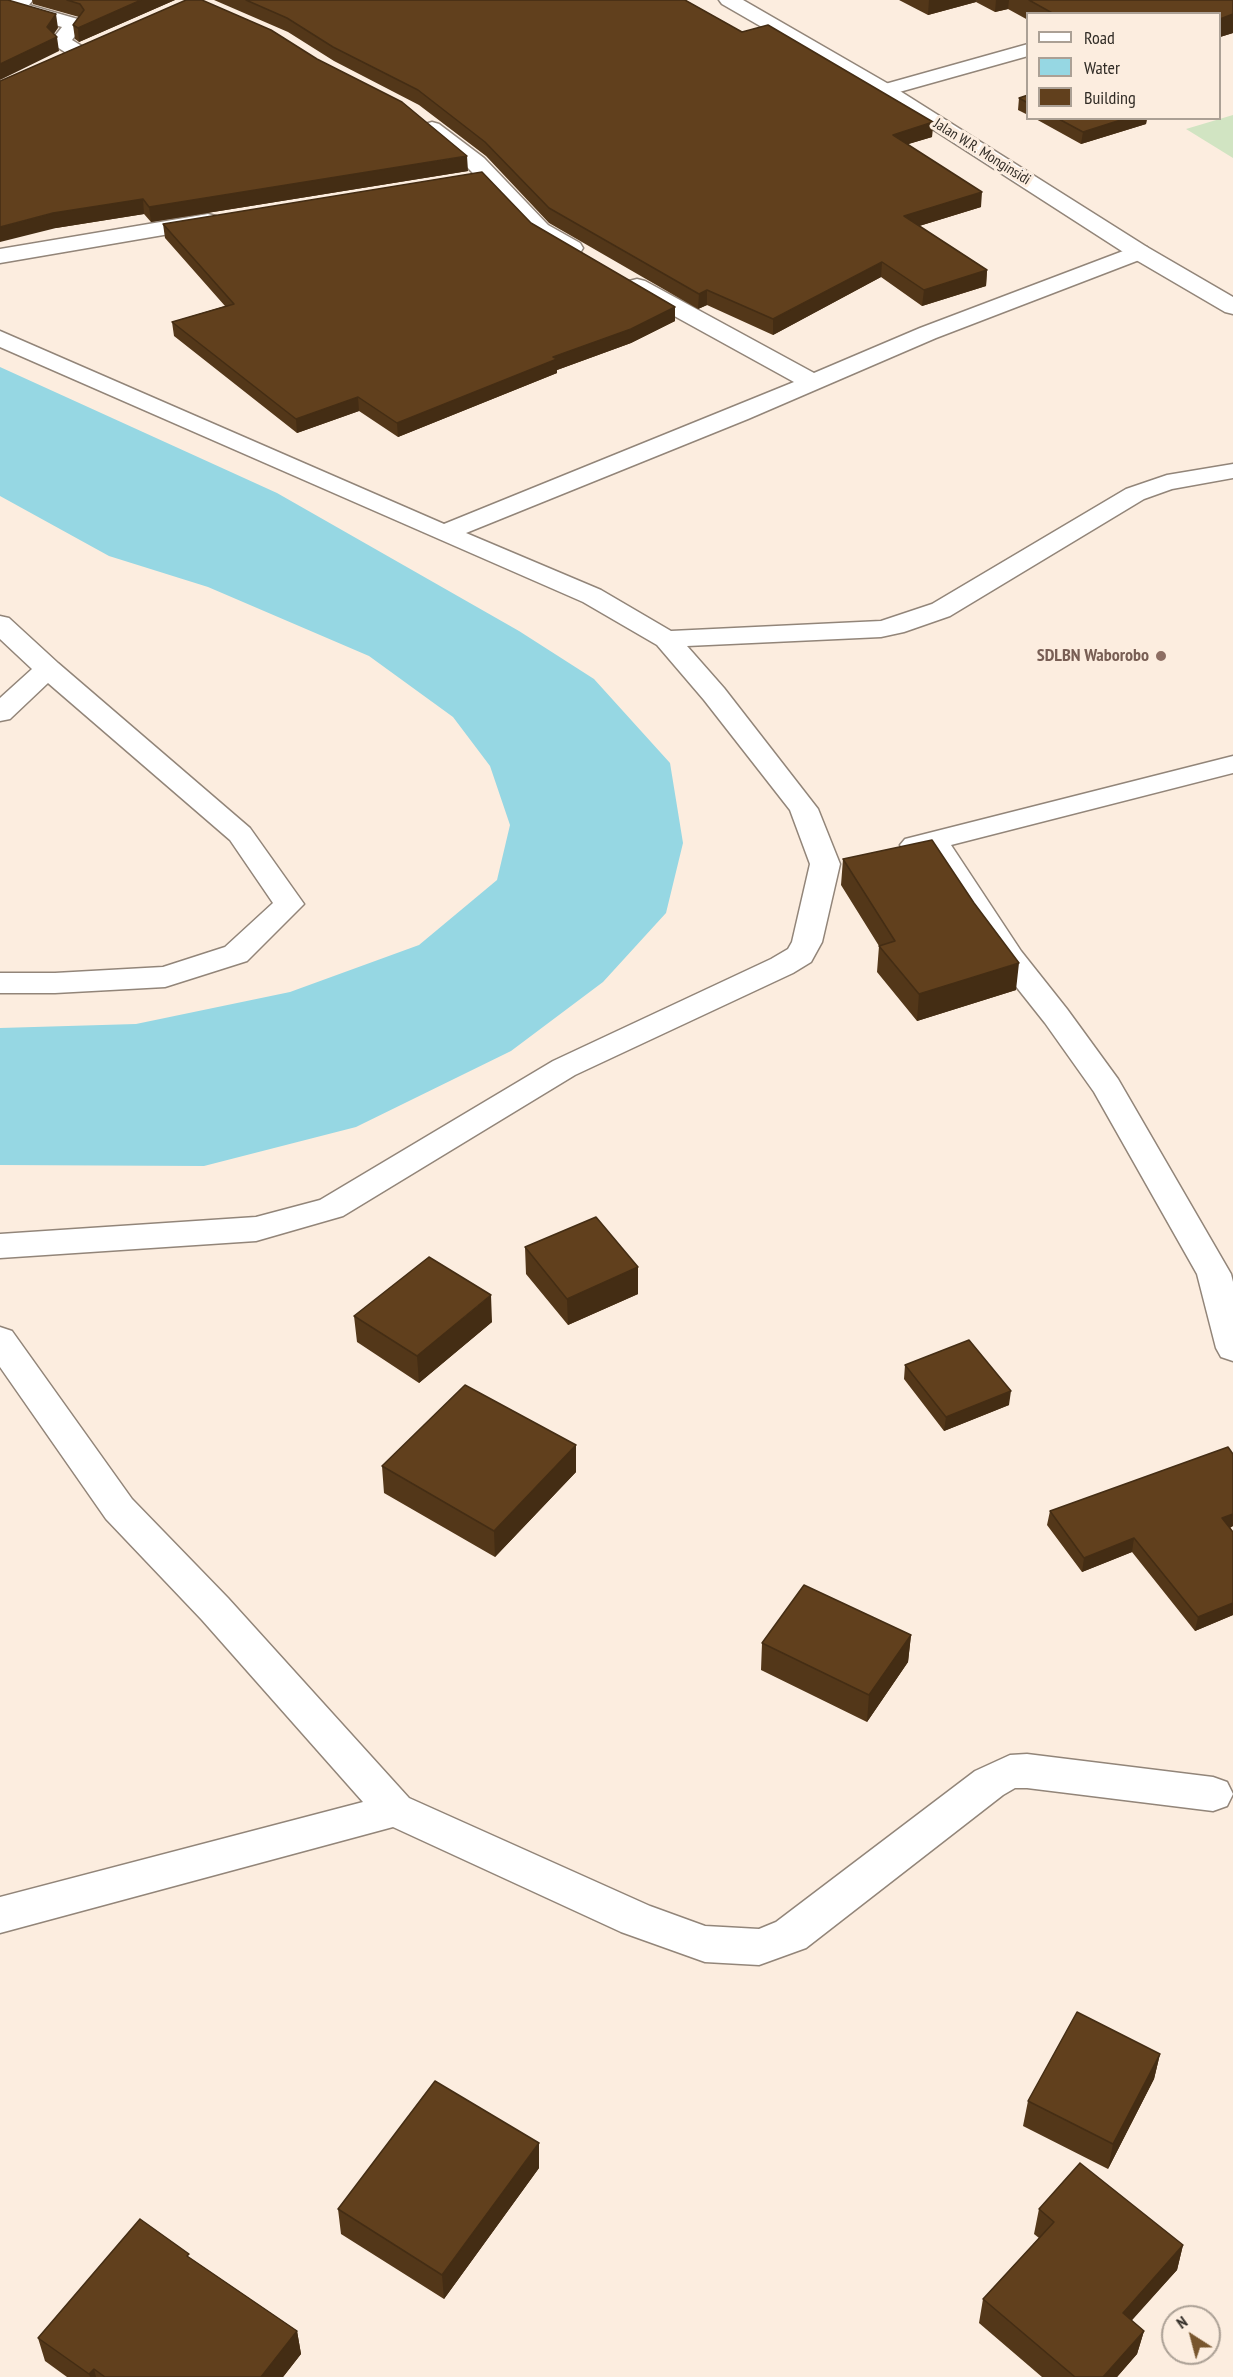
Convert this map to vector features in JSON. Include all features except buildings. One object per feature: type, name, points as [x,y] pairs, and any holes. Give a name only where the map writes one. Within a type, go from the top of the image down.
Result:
[{"type":"street","name":"Jalan W.R. Monginsidi","points":[[729,0],[885,90],[1140,252],[1233,307]]},
{"type":"street","points":[[12,4],[74,24],[61,41],[78,52]]},
{"type":"street","points":[[885,90],[1026,51]]},
{"type":"street","points":[[418,117],[476,163],[540,230],[592,260]]},
{"type":"street","points":[[465,179],[488,176]]},
{"type":"street","points":[[0,256],[232,217]]},
{"type":"street","points":[[444,533],[739,414],[928,333],[1140,252]]},
{"type":"street","points":[[621,277],[679,311],[812,382]]},
{"type":"street","points":[[0,338],[592,596],[666,639],[714,694],[804,809],[836,861],[807,942],[800,955],[782,966],[564,1068],[331,1208],[256,1229],[0,1246]]},
{"type":"street","points":[[666,639],[881,629],[895,626],[941,610],[1135,494],[1167,483],[1233,471]]},
{"type":"street","points":[[0,624],[48,669],[240,834],[288,904],[236,954],[165,977],[55,983],[0,982]]},
{"type":"street","points":[[0,713],[48,669]]},
{"type":"street","points":[[890,850],[934,841],[1233,764]]},
{"type":"street","points":[[934,841],[1010,958],[1056,1016],[1107,1087],[1214,1274],[1233,1348]]},
{"type":"street","points":[[0,1340],[119,1509],[215,1609],[395,1810],[636,1919],[705,1944],[759,1947],[791,1935],[989,1784],[1010,1772],[1027,1771],[1213,1794]]},
{"type":"street","points":[[0,1915],[395,1810]]},
{"type":"green space","points":[[1233,115],[1233,158],[1186,129]]},
{"type":"water","points":[[0,367],[277,493],[519,631],[594,679],[670,763],[683,843],[666,913],[603,982],[511,1051],[356,1127],[204,1166],[0,1165],[0,1028],[136,1024],[290,992],[419,945],[497,880],[510,825],[490,766],[453,717],[369,656],[208,587],[109,556],[0,496]]},
{"type":"place","name":"SDLBN Waborobo","points":[[1161,656]]}]
